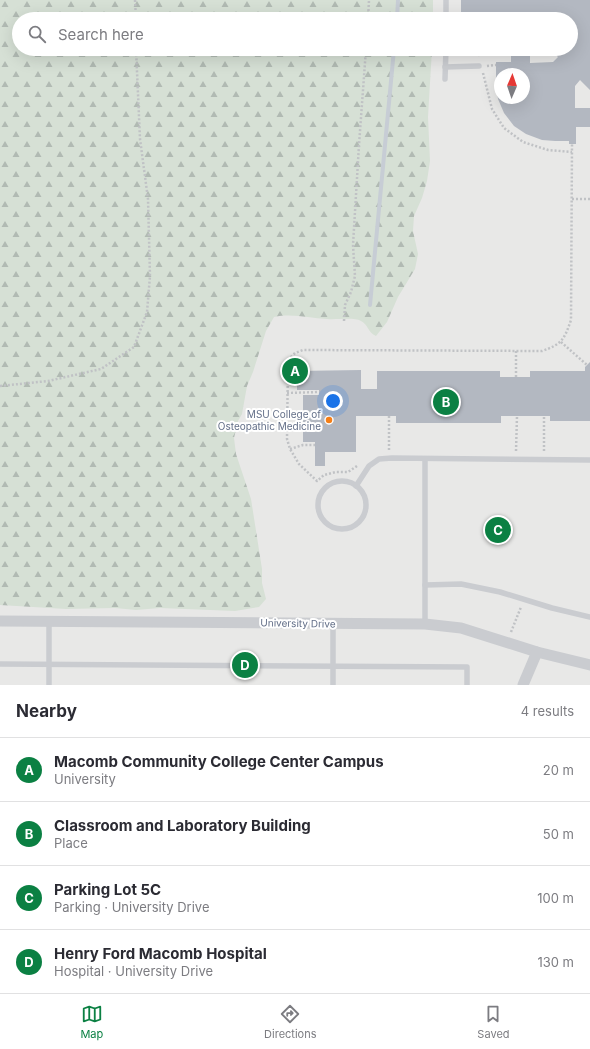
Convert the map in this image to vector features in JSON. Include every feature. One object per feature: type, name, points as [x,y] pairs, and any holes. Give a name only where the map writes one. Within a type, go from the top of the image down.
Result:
[{"type":"street","name":"University Drive","points":[[0,621],[425,624],[462,628],[537,652],[590,665]]},
{"type":"street","points":[[522,685],[537,652]]},
{"type":"lane","points":[[446,0],[446,12]]},
{"type":"lane","points":[[445,79],[446,56]]},
{"type":"lane","points":[[445,67],[479,66]]},
{"type":"lane","points":[[356,486],[369,466],[379,460],[392,458],[590,460]]},
{"type":"lane","points":[[425,458],[425,624]]},
{"type":"lane","points":[[338,481],[348,482],[356,486],[362,493],[366,502],[365,511],[361,519],[354,526],[345,529],[336,528],[327,524],[321,517],[318,508],[318,499],[322,491],[329,484],[338,481]]},
{"type":"lane","points":[[425,585],[461,584],[500,592],[590,618]]},
{"type":"lane","points":[[49,621],[49,685]]},
{"type":"lane","points":[[333,624],[333,685]]},
{"type":"lane","points":[[0,664],[467,667],[467,685]]},
{"type":"path","points":[[135,0],[136,12]]},
{"type":"path","points":[[368,12],[369,0]]},
{"type":"path","points":[[0,386],[48,381],[101,368],[134,347],[147,312],[150,276],[148,199],[140,139],[136,56]]},
{"type":"path","points":[[344,321],[345,305],[351,292],[355,276],[353,245],[365,56]]},
{"type":"path","points":[[478,56],[479,66],[484,76],[492,109],[504,128],[523,142],[548,150],[572,152]]},
{"type":"path","points":[[357,466],[348,472],[336,472],[324,475],[317,481],[299,464],[290,449],[287,440],[288,360],[294,353],[303,350],[542,351],[561,342],[567,333],[571,320],[572,144]]},
{"type":"path","points":[[572,199],[590,199]]},
{"type":"path","points":[[561,342],[587,365]]},
{"type":"path","points":[[516,351],[516,377]]},
{"type":"path","points":[[287,393],[319,392]]},
{"type":"path","points":[[385,450],[389,450],[389,416]]},
{"type":"path","points":[[516,451],[517,416]]},
{"type":"path","points":[[544,416],[544,451],[551,451]]},
{"type":"path","points":[[287,425],[303,425]]},
{"type":"path","points":[[290,449],[303,445],[315,445]]},
{"type":"path","points":[[508,451],[523,451]]},
{"type":"path","points":[[507,643],[524,599]]},
{"type":"shaded area","points":[[0,0],[590,0],[590,685],[0,685]]},
{"type":"green space","points":[[0,0],[433,0],[433,12],[12,12],[12,56],[432,56],[428,117],[430,161],[427,181],[422,198],[414,216],[413,231],[418,254],[415,269],[398,297],[387,322],[376,336],[371,333],[363,322],[358,320],[294,316],[274,317],[266,331],[247,386],[242,414],[238,421],[234,438],[236,454],[251,499],[262,569],[262,583],[266,599],[259,607],[235,611],[160,608],[136,610],[115,608],[66,609],[0,605]]},
{"type":"building","points":[[461,0],[590,0],[590,90],[580,80],[575,86],[575,108],[590,108],[590,127],[576,127],[576,144],[569,144],[569,141],[542,140],[526,134],[514,126],[504,113],[500,104],[530,104],[530,68],[496,68],[496,62],[511,62],[511,56],[530,56],[530,63],[553,62],[558,57],[557,56],[578,56],[578,12],[461,12]]},
{"type":"building","points":[[590,362],[590,421],[550,421],[550,416],[501,416],[501,423],[396,423],[396,416],[356,416],[356,452],[325,452],[325,466],[315,466],[315,442],[303,442],[303,395],[319,395],[319,390],[297,390],[297,371],[361,370],[361,389],[377,389],[377,371],[500,371],[500,377],[530,377],[530,371],[585,371],[585,367]]},
{"type":"waterway","points":[[397,12],[398,0]]},
{"type":"waterway","points":[[370,305],[393,56]]},
{"type":"place","name":"Macomb Community College Center Campus","points":[[295,371]]},
{"type":"place","name":"Classroom and Laboratory Building","points":[[446,402]]},
{"type":"place","name":"MSU College of Osteopathic Medicine","points":[[329,420]]},
{"type":"place","name":"Parking Lot 5C","points":[[498,530]]},
{"type":"place","name":"Henry Ford Macomb Hospital","points":[[245,665]]}]
